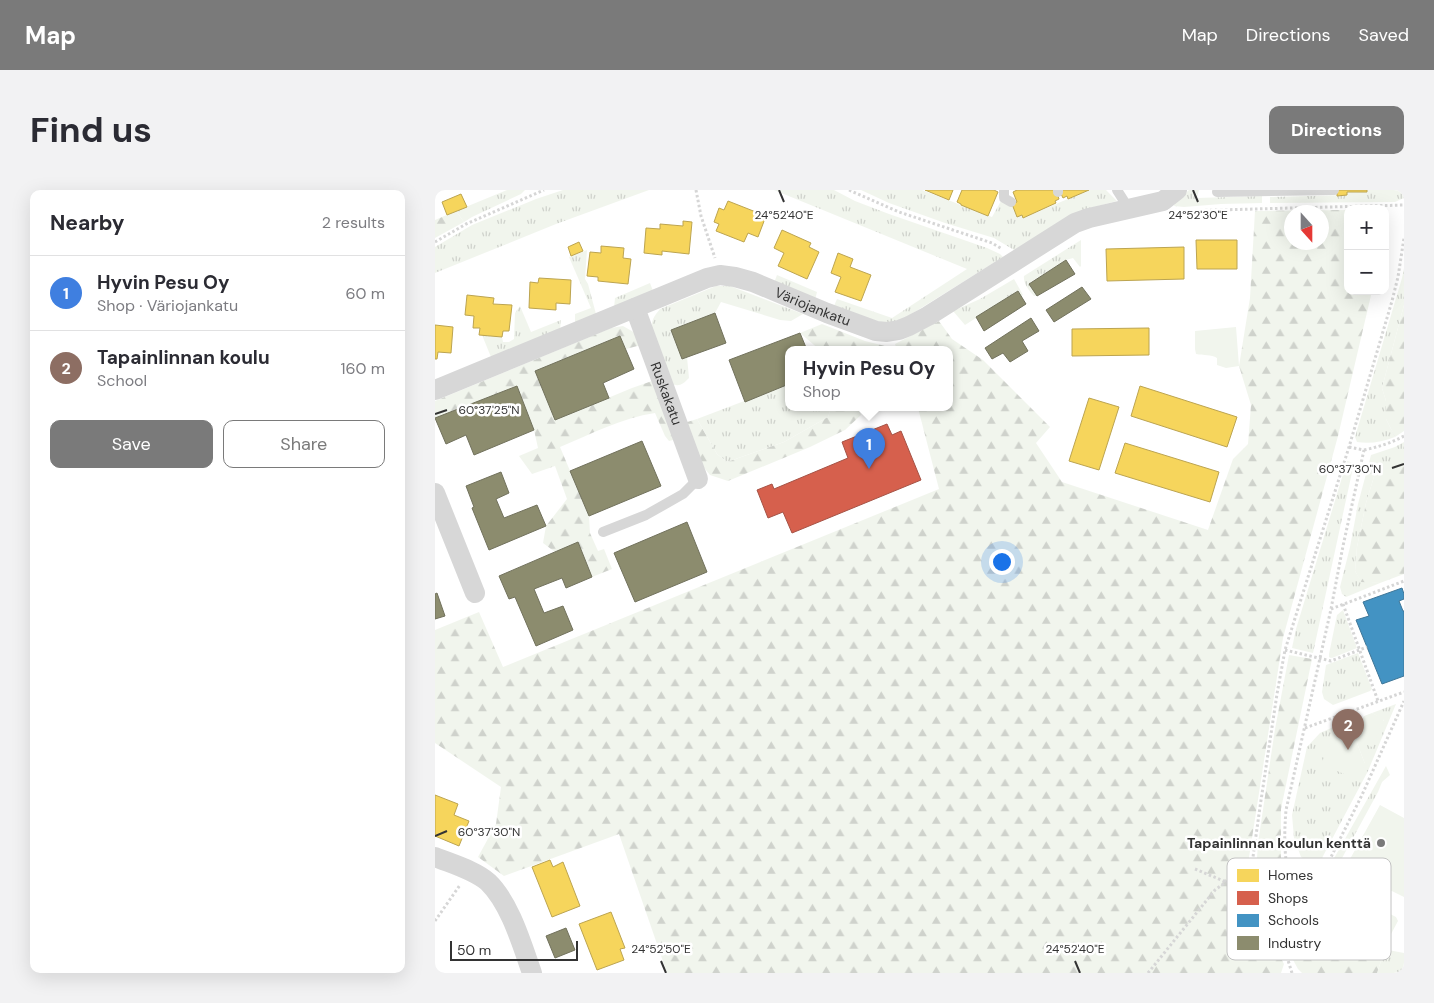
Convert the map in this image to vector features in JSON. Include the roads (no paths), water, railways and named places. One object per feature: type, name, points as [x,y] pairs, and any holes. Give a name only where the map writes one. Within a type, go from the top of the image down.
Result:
[{"type":"street","name":"Väriojankatu","points":[[435,390],[707,278],[720,275],[753,282],[864,327],[887,332],[909,326],[927,316],[1075,224],[1089,218],[1163,201],[1177,190]]},
{"type":"street","name":"Ruskakatu","points":[[635,308],[698,480]]},
{"type":"street","points":[[435,493],[475,594]]},
{"type":"street","points":[[435,857],[471,872],[487,882],[499,896],[512,919],[532,973]]},
{"type":"lane","points":[[1004,190],[1004,198],[1011,202]]},
{"type":"lane","points":[[1117,190],[1129,209]]},
{"type":"lane","points":[[1217,192],[1334,190]]},
{"type":"lane","points":[[603,532],[646,515],[683,494],[698,480]]},
{"type":"place","name":"Hyvin Pesu Oy","points":[[869,469]]},
{"type":"place","name":"Tapainlinnan koulu","points":[[1348,750]]},
{"type":"place","name":"Tapainlinnan koulun kenttä","points":[[1381,843]]}]
